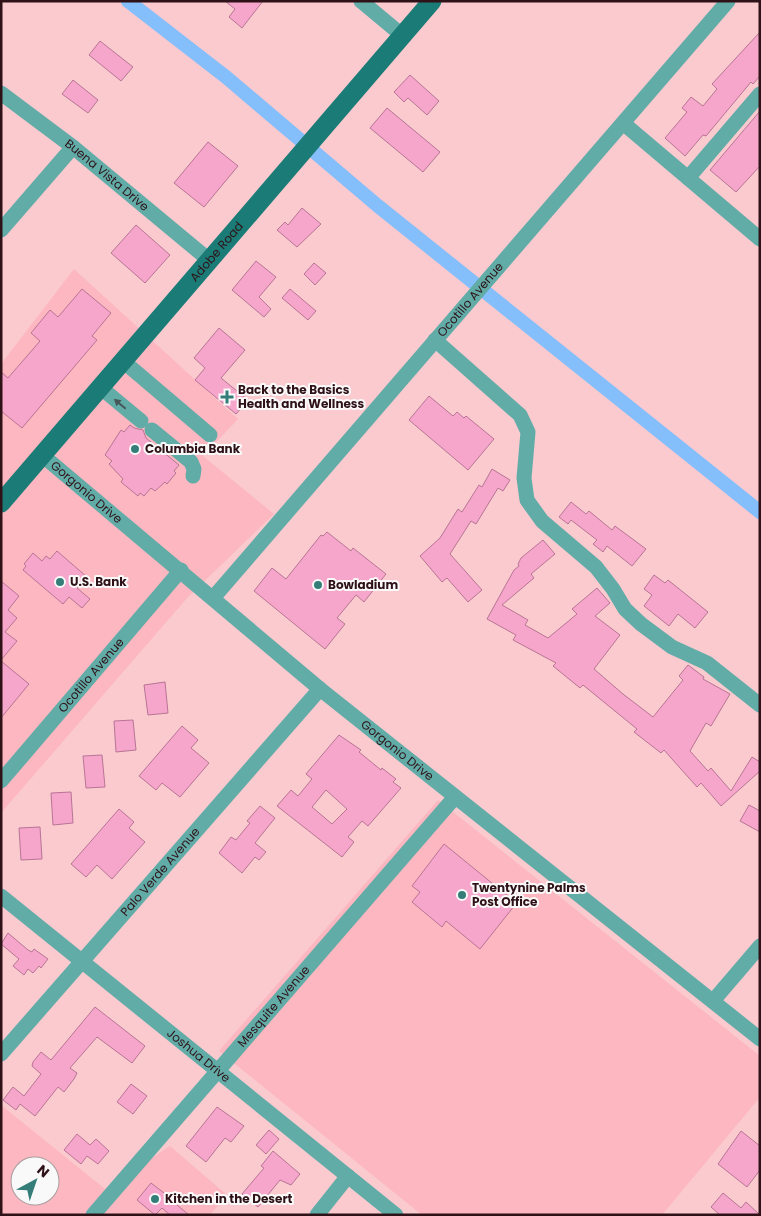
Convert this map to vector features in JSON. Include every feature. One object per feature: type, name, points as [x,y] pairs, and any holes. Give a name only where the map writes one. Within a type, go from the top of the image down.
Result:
[{"type":"main road","name":"Adobe Road","points":[[1,503],[432,1]]},
{"type":"street","points":[[361,1],[403,36]]},
{"type":"street","name":"Ocotillo Avenue","points":[[213,598],[728,1]]},
{"type":"street","name":"Buena Vista Drive","points":[[1,93],[73,147],[209,260]]},
{"type":"street","points":[[688,178],[760,94]]},
{"type":"street","points":[[623,123],[760,239]]},
{"type":"street","points":[[1,230],[73,147]]},
{"type":"street","points":[[435,340],[520,415],[528,432],[524,478],[527,500],[542,521],[596,567],[614,588],[626,609],[641,624],[672,647],[707,663],[760,705]]},
{"type":"street","points":[[123,361],[210,434]]},
{"type":"street","points":[[100,387],[191,462],[194,468],[193,476]]},
{"type":"street","name":"Gorgonio Drive","points":[[42,455],[181,570],[320,689],[760,1039]]},
{"type":"street","name":"Ocotillo Avenue","points":[[1,780],[181,570]]},
{"type":"street","name":"Palo Verde Avenue","points":[[1,1054],[320,689]]},
{"type":"street","name":"Mesquite Avenue","points":[[93,1215],[455,797]]},
{"type":"street","name":"Joshua Drive","points":[[1,896],[396,1215]]},
{"type":"street","points":[[713,1000],[760,946]]},
{"type":"street","points":[[317,1215],[348,1176]]},
{"type":"shaded area","points":[[74,269],[238,419],[203,456],[274,514],[188,597],[1,813],[1,364]]},
{"type":"shaded area","points":[[438,800],[760,1056],[760,1097],[662,1215],[422,1215],[219,1051]]},
{"type":"shaded area","points":[[1,1105],[105,1189],[170,1146],[227,1195],[210,1215],[1,1215]]},
{"type":"building","points":[[225,1],[263,1],[242,28],[229,17],[235,9]]},
{"type":"building","points":[[760,32],[760,76],[753,84],[751,82],[706,136],[703,135],[685,156],[665,138],[687,112],[682,108],[691,97],[703,106],[717,89],[712,84]]},
{"type":"building","points":[[100,41],[133,67],[121,81],[89,55]]},
{"type":"building","points":[[410,75],[439,101],[427,115],[408,98],[404,102],[394,92]]},
{"type":"building","points":[[73,80],[98,100],[88,113],[62,94]]},
{"type":"building","points":[[387,108],[440,152],[423,172],[370,128]]},
{"type":"building","points":[[760,111],[760,166],[736,192],[710,170]]},
{"type":"building","points":[[208,142],[238,166],[204,207],[174,183]]},
{"type":"building","points":[[302,208],[321,224],[297,247],[277,230],[285,222],[288,225]]},
{"type":"building","points":[[136,225],[170,255],[145,283],[111,253]]},
{"type":"building","points":[[256,261],[276,277],[259,297],[271,309],[264,317],[232,290]]},
{"type":"building","points":[[314,263],[326,273],[315,285],[304,274]]},
{"type":"building","points":[[82,289],[111,313],[92,336],[97,340],[22,428],[1,411],[1,372],[8,378],[40,341],[31,333],[50,310],[58,317]]},
{"type":"building","points":[[290,289],[316,311],[308,320],[282,298]]},
{"type":"building","points":[[219,328],[245,350],[221,378],[248,400],[236,414],[195,380],[205,368],[194,358]]},
{"type":"building","points":[[429,396],[453,416],[457,412],[464,418],[466,416],[494,439],[468,470],[409,420]]},
{"type":"building","name":"Columbia Bank","points":[[130,425],[143,430],[146,438],[179,465],[174,471],[176,473],[167,484],[165,482],[155,491],[151,488],[144,496],[140,493],[138,496],[121,482],[123,479],[109,464],[112,461],[105,455],[121,430],[124,432]]},
{"type":"building","points":[[492,469],[510,480],[503,491],[498,488],[476,524],[471,521],[450,554],[482,590],[468,602],[447,578],[442,582],[420,556],[440,538],[458,509],[462,512],[479,485],[482,487]]},
{"type":"building","points":[[571,502],[586,514],[589,511],[612,530],[615,526],[646,549],[632,566],[607,546],[603,552],[593,544],[597,540],[571,520],[568,524],[559,517]]},
{"type":"building","name":"Bowladium","points":[[327,532],[351,551],[353,548],[386,574],[364,602],[356,595],[337,618],[345,624],[325,649],[254,591],[272,568],[286,579],[321,535],[323,536]]},
{"type":"building","points":[[543,540],[555,554],[531,574],[534,578],[502,605],[528,620],[525,625],[548,638],[577,614],[572,609],[597,588],[610,603],[595,616],[620,635],[594,669],[623,694],[653,717],[683,680],[679,676],[688,665],[704,677],[703,679],[730,694],[711,726],[706,723],[690,751],[708,771],[711,768],[731,791],[752,757],[760,762],[760,771],[721,806],[701,783],[697,787],[664,750],[661,753],[634,732],[637,729],[583,685],[580,688],[553,666],[556,663],[513,640],[516,635],[487,619],[514,570],[519,566],[521,558]]},
{"type":"building","name":"U.S. Bank","points":[[57,551],[87,577],[77,588],[90,599],[82,608],[69,597],[63,604],[23,570],[26,566],[24,564],[33,553],[42,561],[46,556],[50,559]]},
{"type":"building","points":[[654,575],[665,583],[668,580],[708,612],[695,628],[678,614],[669,626],[644,606],[652,595],[644,589]]},
{"type":"building","points":[[1,581],[19,596],[8,610],[17,618],[5,632],[17,641],[1,660]]},
{"type":"building","points":[[1,661],[29,684],[1,718]]},
{"type":"building","points":[[165,682],[168,713],[148,715],[144,685]]},
{"type":"building","points":[[133,720],[136,750],[116,752],[114,721]]},
{"type":"building","points":[[182,726],[198,740],[191,748],[209,763],[180,797],[162,783],[156,790],[139,776]]},
{"type":"building","points":[[339,735],[361,750],[359,752],[381,770],[382,768],[396,779],[393,782],[401,788],[368,826],[362,821],[348,837],[354,842],[342,857],[277,806],[291,790],[298,796],[312,779],[306,774]],"holes":[[[326,790],[347,809],[332,824],[312,807]]]},
{"type":"building","points":[[102,755],[105,787],[86,788],[83,756]]},
{"type":"building","points":[[71,792],[73,823],[53,825],[51,793]]},
{"type":"building","points":[[749,805],[760,811],[760,832],[740,821]]},
{"type":"building","points":[[260,806],[275,818],[255,843],[266,852],[259,860],[255,857],[242,873],[219,853],[231,837],[236,840],[250,823],[247,821]]},
{"type":"building","points":[[119,809],[134,822],[129,828],[145,842],[112,879],[97,865],[86,877],[71,864]]},
{"type":"building","points":[[40,827],[42,859],[21,860],[19,828]]},
{"type":"building","name":"Twentynine Palms Post Office","points":[[444,844],[509,897],[507,899],[515,905],[480,949],[446,921],[442,927],[412,902],[420,892],[412,886]]},
{"type":"building","points":[[8,933],[28,950],[32,952],[34,949],[48,959],[41,968],[39,966],[33,973],[28,969],[24,975],[13,966],[19,959],[1,944]]},
{"type":"building","points":[[95,1007],[145,1046],[132,1063],[97,1037],[70,1068],[77,1073],[64,1092],[58,1087],[35,1116],[20,1104],[16,1110],[3,1100],[13,1087],[24,1096],[41,1074],[32,1066],[33,1062],[41,1052],[51,1060]]},
{"type":"building","points":[[131,1084],[147,1096],[133,1114],[117,1102]]},
{"type":"building","points":[[217,1107],[244,1126],[231,1142],[225,1138],[206,1162],[186,1146]]},
{"type":"building","points":[[269,1130],[279,1139],[266,1154],[256,1145]]},
{"type":"building","points":[[741,1131],[760,1146],[760,1170],[747,1187],[718,1164]]},
{"type":"building","points":[[77,1134],[90,1145],[96,1139],[109,1151],[98,1164],[87,1156],[81,1164],[64,1150]]},
{"type":"building","points":[[273,1151],[300,1174],[291,1185],[280,1180],[258,1207],[242,1194],[264,1168],[261,1166]]},
{"type":"building","name":"Kitchen in the Desert","points":[[151,1183],[189,1215],[170,1215],[162,1208],[155,1215],[137,1200]]},
{"type":"building","points":[[723,1193],[741,1208],[746,1202],[760,1215],[720,1215],[711,1207]]},
{"type":"waterway","points":[[128,1],[226,77],[378,206],[760,512]]},
{"type":"place","name":"Back to the Basics Health and Wellness","points":[[227,397]]},
{"type":"place","name":"Columbia Bank","points":[[135,449]]},
{"type":"place","name":"U.S. Bank","points":[[60,582]]},
{"type":"place","name":"Bowladium","points":[[318,585]]},
{"type":"place","name":"Twentynine Palms Post Office","points":[[462,895]]},
{"type":"place","name":"Kitchen in the Desert","points":[[155,1199]]}]
